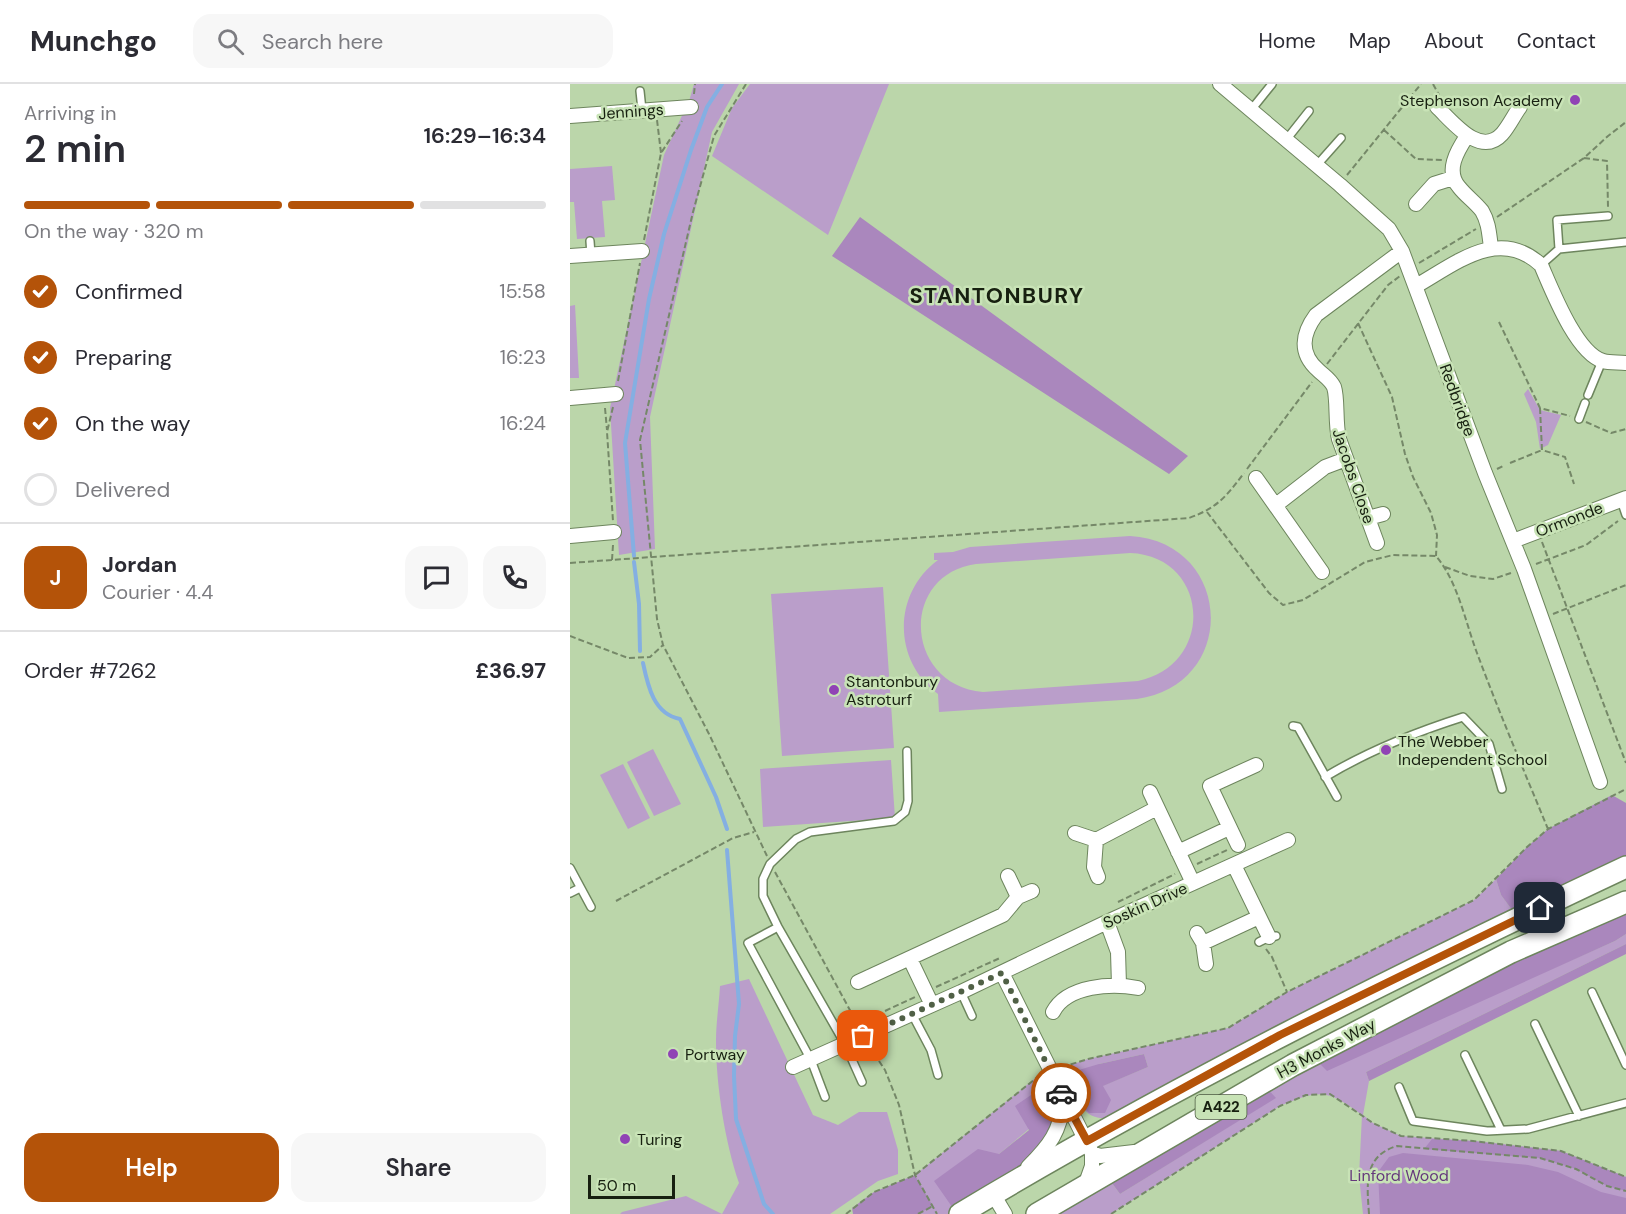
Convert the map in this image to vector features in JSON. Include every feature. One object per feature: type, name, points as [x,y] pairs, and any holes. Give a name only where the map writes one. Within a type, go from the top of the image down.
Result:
[{"type":"main road","name":"H3 Monks Way","points":[[960,1214],[1012,1183],[1089,1147],[1280,1035],[1626,867]]},
{"type":"main road","name":"H3 Monks Way","points":[[1037,1214],[1302,1060],[1511,952],[1626,904]]},
{"type":"street","name":"Redbridge","points":[[1220,84],[1340,184],[1389,229],[1402,250],[1524,569],[1600,782]]},
{"type":"street","name":"Jennings","points":[[570,116],[691,107]]},
{"type":"street","points":[[1437,107],[1473,140],[1494,140],[1520,107]]},
{"type":"street","points":[[1467,136],[1454,161],[1453,178],[1488,223],[1491,248]]},
{"type":"street","points":[[1416,204],[1434,184],[1453,178]]},
{"type":"street","points":[[570,256],[591,248],[642,251]]},
{"type":"street","points":[[1416,286],[1475,252],[1491,248],[1520,251],[1533,257],[1541,265],[1579,343],[1602,361],[1626,363]]},
{"type":"street","name":"Jacobs Close","points":[[1377,543],[1335,424],[1335,390],[1330,380],[1310,362],[1304,345],[1307,328],[1316,315],[1402,250]]},
{"type":"street","points":[[570,398],[610,395]]},
{"type":"street","points":[[1276,505],[1324,467],[1346,459]]},
{"type":"street","points":[[1256,478],[1311,548],[1322,572]]},
{"type":"street","name":"Ormonde","points":[[1513,541],[1623,499]]},
{"type":"street","points":[[1368,518],[1383,514]]},
{"type":"street","points":[[570,536],[614,532]]},
{"type":"street","points":[[1238,845],[1210,786],[1256,765]]},
{"type":"street","points":[[1150,792],[1193,883]]},
{"type":"street","points":[[1075,833],[1096,840],[1157,808]]},
{"type":"street","points":[[1178,852],[1229,828]]},
{"type":"street","points":[[1096,840],[1094,867],[1098,877]]},
{"type":"street","name":"Soskin Drive","points":[[793,1067],[912,1014],[929,998],[961,992],[1107,922],[1288,840]]},
{"type":"street","points":[[1234,865],[1267,939]]},
{"type":"street","points":[[1008,876],[1018,897]]},
{"type":"street","points":[[863,974],[910,959],[1003,915],[1018,897],[1032,891]]},
{"type":"street","points":[[1206,964],[1200,938],[1259,917]]},
{"type":"street","points":[[1107,922],[1118,952],[1119,984]]},
{"type":"street","points":[[910,959],[929,998]]},
{"type":"street","points":[[1002,973],[1089,1147],[1092,1166],[1077,1190],[1057,1214]]},
{"type":"street","points":[[1052,1008],[1086,989],[1119,984],[1138,988]]},
{"type":"street","points":[[1012,1183],[1040,1155],[1056,1133],[1061,1121],[1064,1100]]},
{"type":"street","points":[[1089,1147],[1100,1156],[1120,1155],[1149,1149]]},
{"type":"street","points":[[993,1194],[1005,1214]]},
{"type":"lane","points":[[1251,110],[1272,84]]},
{"type":"lane","points":[[640,91],[642,110]]},
{"type":"lane","points":[[1286,140],[1309,111]]},
{"type":"lane","points":[[1317,165],[1341,138]]},
{"type":"lane","points":[[1559,249],[1557,220],[1608,216]]},
{"type":"lane","points":[[1541,265],[1559,249],[1626,242]]},
{"type":"lane","points":[[1588,394],[1602,361]]},
{"type":"lane","points":[[1579,419],[1585,403]]},
{"type":"lane","points":[[1623,499],[1626,514]]},
{"type":"lane","points":[[1325,777],[1389,745],[1463,717],[1490,744],[1502,789]]},
{"type":"lane","points":[[1293,726],[1298,727],[1337,797]]},
{"type":"lane","points":[[862,1082],[845,1044],[762,896],[763,879],[770,864],[796,839],[810,831],[894,821],[905,812],[908,801],[907,751]]},
{"type":"lane","points":[[570,868],[591,907]]},
{"type":"lane","points":[[570,893],[580,888]]},
{"type":"lane","points":[[778,927],[748,943],[811,1059],[825,1097]]},
{"type":"lane","points":[[961,992],[972,1016]]},
{"type":"lane","points":[[1592,992],[1626,1065]]},
{"type":"lane","points":[[912,1014],[931,1050],[938,1075]]},
{"type":"lane","points":[[1535,1024],[1579,1116]]},
{"type":"lane","points":[[1465,1055],[1501,1130]]},
{"type":"lane","points":[[1399,1087],[1413,1121],[1486,1131],[1528,1129],[1626,1103]]},
{"type":"path","points":[[662,153],[691,107],[695,84]]},
{"type":"path","points":[[746,84],[714,136],[693,212],[640,440],[657,619],[663,645],[709,734],[770,864],[817,947],[863,1036],[885,1070],[899,1105],[915,1175],[937,1214]]},
{"type":"path","points":[[1340,184],[1421,84]]},
{"type":"path","points":[[612,560],[614,532],[607,432],[610,395],[662,153],[656,109]]},
{"type":"path","points":[[570,563],[1189,518],[1207,512],[1227,496],[1388,285],[1409,269],[1488,223],[1584,158],[1626,122]]},
{"type":"path","points":[[1384,130],[1416,159],[1454,161]]},
{"type":"path","points":[[1584,158],[1607,160],[1608,216]]},
{"type":"path","points":[[1499,322],[1540,408],[1542,450]]},
{"type":"path","points":[[1358,323],[1392,397],[1405,454],[1413,477],[1431,513],[1437,535],[1436,556],[1445,567],[1548,829]]},
{"type":"path","points":[[607,432],[610,395]]},
{"type":"path","points":[[1540,408],[1579,419],[1611,433],[1626,429]]},
{"type":"path","points":[[1510,463],[1542,450],[1565,457],[1574,484]]},
{"type":"path","points":[[1207,512],[1269,593],[1283,605],[1303,600],[1365,562],[1393,555],[1436,556]]},
{"type":"path","points":[[1445,567],[1470,576],[1493,579],[1586,544],[1626,514]]},
{"type":"path","points":[[1538,530],[1626,763]]},
{"type":"path","points":[[1542,619],[1626,585]]},
{"type":"path","points":[[570,636],[628,658],[650,657],[663,645]]},
{"type":"path","points":[[846,1214],[874,1192],[915,1175],[1041,1074],[1088,1059],[1228,1028],[1287,992],[1474,900],[1527,846],[1548,829],[1626,789]]},
{"type":"path","points":[[616,901],[733,838],[754,832]]},
{"type":"path","points":[[1111,906],[1238,845]]},
{"type":"path","points":[[1267,939],[1266,950],[1272,957],[1287,992]]},
{"type":"path","points":[[877,1015],[929,998],[1006,955]]},
{"type":"path","points":[[1111,1214],[1280,1106],[1306,1095],[1330,1094],[1373,1123],[1401,1136],[1562,1151],[1626,1177]]},
{"type":"path","points":[[1369,1214],[1367,1184],[1370,1171],[1379,1156],[1387,1149],[1397,1146],[1540,1158],[1576,1169],[1606,1186],[1626,1191]]},
{"type":"path","points":[[918,1214],[933,1206]]},
{"type":"path","points":[[852,1208],[853,1214]]},
{"type":"green space","points":[[694,84],[739,84],[712,132],[650,417],[655,549],[619,555],[610,408],[664,155]]},
{"type":"green space","points":[[750,84],[889,84],[828,235],[712,156],[732,108]]},
{"type":"green space","points":[[612,166],[615,200],[602,201],[605,237],[577,239],[574,202],[570,202],[570,169]]},
{"type":"green space","points":[[860,217],[1188,456],[1169,474],[832,256]]},
{"type":"green space","points":[[575,305],[579,378],[570,378],[570,306]]},
{"type":"green space","points":[[1528,389],[1540,410],[1561,415],[1548,445],[1540,449],[1536,422],[1524,394]]},
{"type":"green space","points":[[1130,536],[1164,544],[1189,562],[1205,586],[1211,614],[1207,642],[1194,668],[1170,688],[1137,699],[939,712],[938,694],[923,680],[906,646],[904,627],[906,609],[912,591],[923,574],[938,560],[934,560],[934,553],[953,552],[970,547]],"holes":[[[1130,553],[1157,559],[1176,572],[1188,591],[1193,612],[1191,634],[1181,655],[1163,671],[1138,681],[983,692],[957,685],[938,671],[926,652],[921,630],[923,608],[933,588],[951,572],[976,564]]]},
{"type":"green space","name":"Stantonbury Astroturf","points":[[883,587],[894,748],[782,756],[771,594]]},
{"type":"green space","points":[[653,749],[681,804],[654,816],[627,762]]},
{"type":"green space","points":[[891,760],[895,818],[763,827],[760,769]]},
{"type":"green space","points":[[623,764],[650,818],[628,829],[600,775]]},
{"type":"green space","points":[[1612,795],[1626,803],[1626,867],[1518,918],[1501,895],[1496,879],[1548,829]]},
{"type":"green space","points":[[1496,879],[1501,895],[1518,918],[1115,1118],[1098,1118],[1089,1114],[1070,1096],[1053,1086],[1034,1093],[1029,1129],[999,1154],[957,1214],[918,1214],[933,1206],[915,1175],[1038,1076],[1088,1059],[1228,1028],[1287,992],[1474,900]],"holes":[[[1144,1054],[1148,1067],[1102,1086],[1099,1064]]]},
{"type":"green space","points":[[1626,910],[1626,934],[1615,941],[1327,1071],[1311,1055]]},
{"type":"green space","name":"Linford Wood","points":[[1626,934],[1626,944],[1366,1072],[1369,1081],[1363,1115],[1373,1123],[1401,1136],[1561,1151],[1626,1177],[1626,1214],[1363,1214],[1359,1176],[1362,1115],[1340,1100],[1323,1094],[1305,1097],[1280,1106],[1111,1214],[1057,1214],[1106,1175],[1120,1194],[1275,1098],[1262,1083],[1492,995],[1615,941]]},
{"type":"green space","points":[[1626,944],[1626,954],[1369,1081],[1366,1072]]},
{"type":"green space","points":[[749,979],[813,1115],[838,1125],[859,1112],[887,1112],[898,1150],[898,1174],[878,1181],[830,1214],[722,1214],[739,1183],[722,1113],[716,1058],[720,986]]},
{"type":"green space","points":[[1144,1054],[1148,1067],[1103,1086],[1111,1100],[1105,1113],[1089,1113],[1070,1093],[1072,1072]]},
{"type":"green space","points":[[1262,1083],[1276,1098],[1120,1194],[1106,1175]]},
{"type":"green space","points":[[1053,1086],[1061,1121],[1040,1155],[957,1214],[934,1181],[978,1149],[999,1154],[1029,1130],[1015,1106],[1034,1093]]},
{"type":"green space","points":[[1432,1139],[1473,1141],[1561,1151],[1626,1177],[1626,1191],[1607,1186],[1576,1169],[1540,1158],[1424,1149]]},
{"type":"green space","name":"Linford Wood","points":[[1403,1153],[1528,1165],[1558,1172],[1601,1192],[1626,1198],[1626,1214],[1380,1214],[1378,1172],[1389,1157]]},
{"type":"green space","points":[[915,1175],[933,1206],[918,1214],[853,1214],[852,1208],[874,1192]]},
{"type":"green space","points":[[686,1196],[722,1214],[620,1214]]},
{"type":"waterway","points":[[634,556],[625,443],[649,299],[664,234],[691,150],[707,107],[722,84]]},
{"type":"waterway","points":[[634,562],[639,604],[640,651]]},
{"type":"waterway","points":[[643,663],[650,690],[658,705],[664,712],[680,719],[716,797],[727,829]]},
{"type":"waterway","points":[[727,850],[739,1004],[735,1036],[736,1119],[764,1204],[773,1214]]},
{"type":"way so far","points":[[863,1036],[1002,973],[1061,1093]]},
{"type":"place","name":"Stephenson Academy","points":[[1575,100]]},
{"type":"place","name":"Stantonbury Astroturf","points":[[834,690]]},
{"type":"place","name":"The Webber Independent School","points":[[1386,750]]},
{"type":"place","name":"Portway","points":[[673,1054]]},
{"type":"place","name":"Turing","points":[[625,1139]]},
{"type":"district","name":"STANTONBURY","points":[[997,295]]},
{"type":"route","points":[[1061,1093],[1087,1141],[1280,1035],[1540,908]]}]
